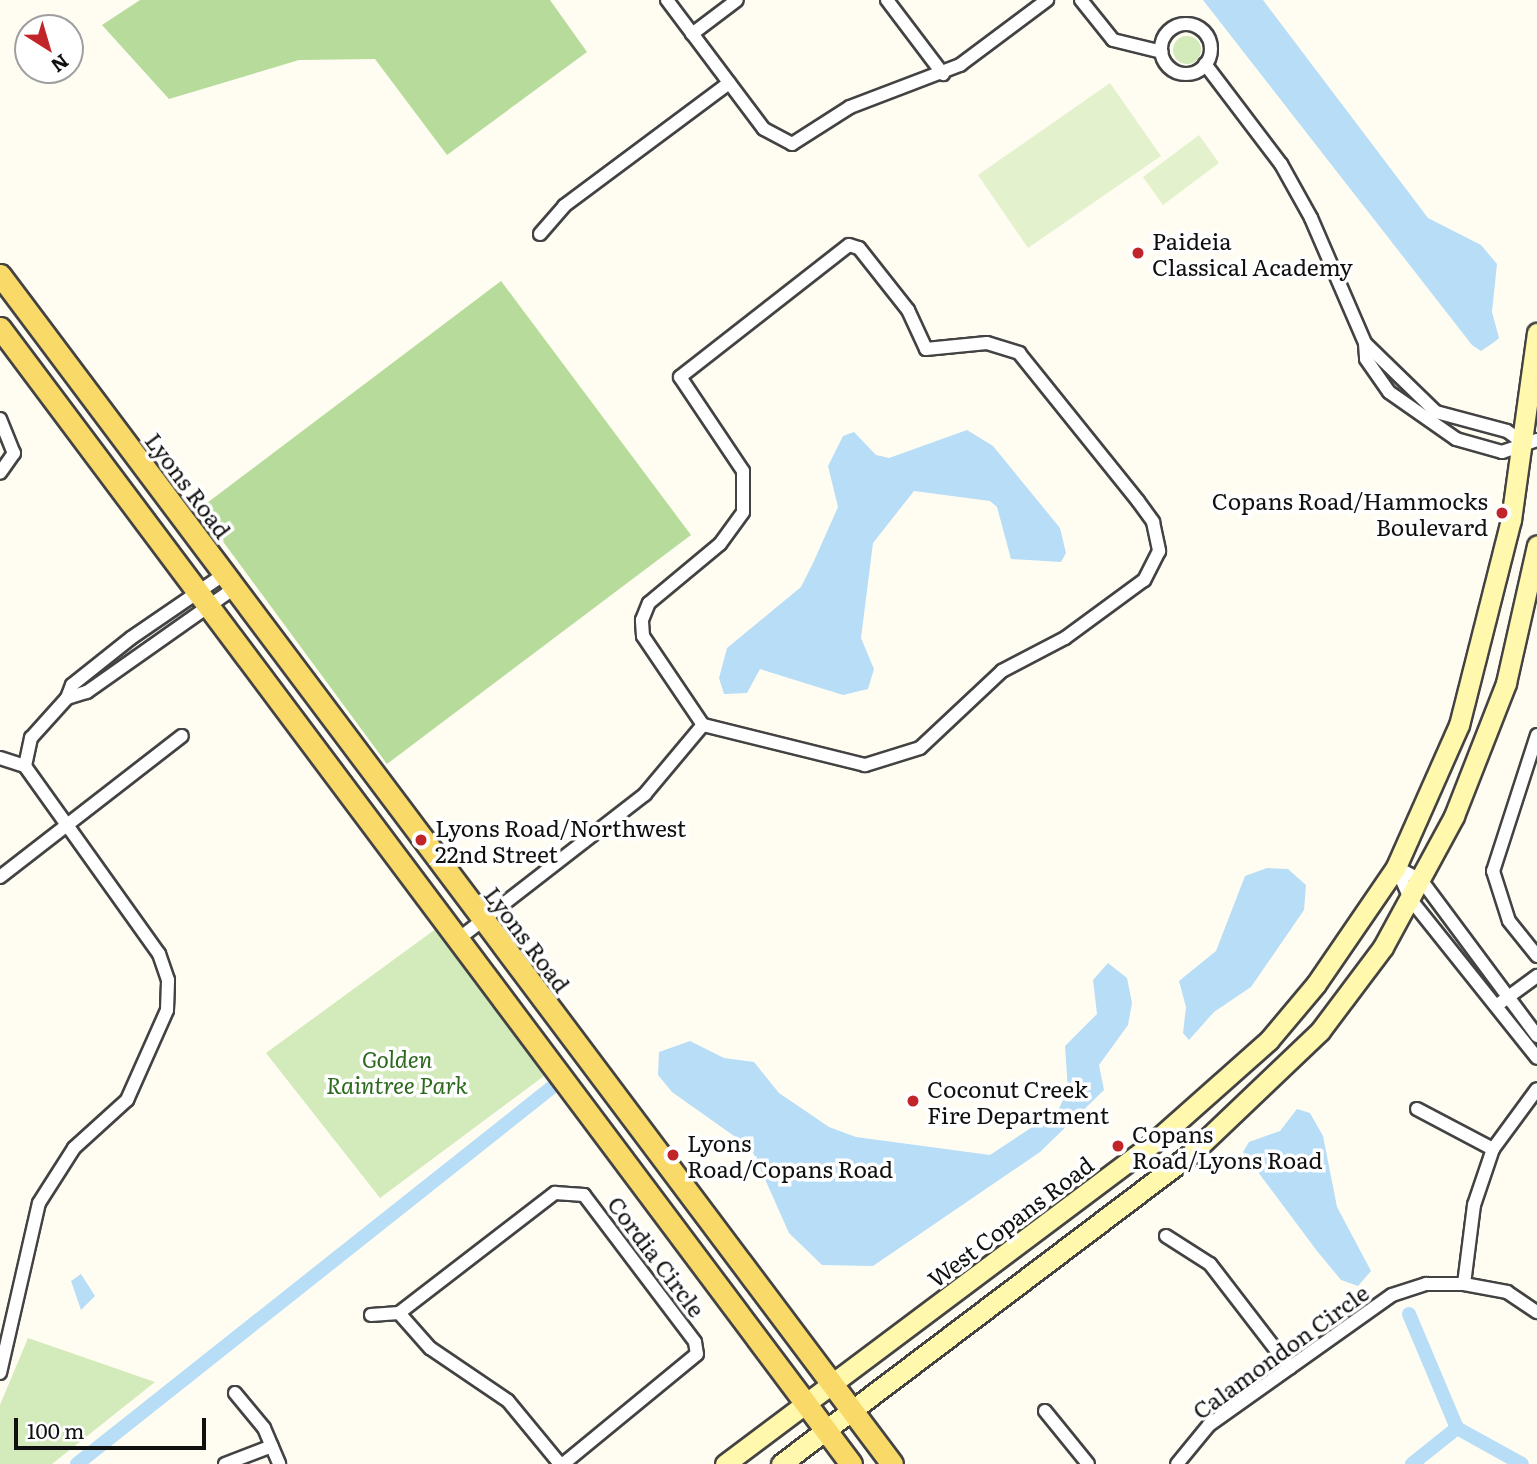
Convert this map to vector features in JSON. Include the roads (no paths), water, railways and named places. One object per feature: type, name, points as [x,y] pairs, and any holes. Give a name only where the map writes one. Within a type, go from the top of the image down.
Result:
[{"type":"main road","name":"Lyons Road","points":[[0,275],[481,922],[892,1464]]},
{"type":"main road","points":[[0,328],[457,940],[809,1402],[826,1431],[851,1464]]},
{"type":"main road","name":"West Copans Road","points":[[725,1464],[832,1385],[1216,1089],[1317,984],[1396,867],[1460,725],[1495,597],[1529,441],[1537,333]]},
{"type":"main road","points":[[781,1464],[1241,1111],[1320,1031],[1422,881],[1506,683],[1537,545]]},
{"type":"street","points":[[667,0],[729,83],[782,143],[806,138],[871,98],[943,74],[1047,0]]},
{"type":"street","points":[[692,34],[737,0]]},
{"type":"street","points":[[887,0],[943,74]]},
{"type":"street","points":[[1081,0],[1113,40],[1162,52],[1177,72],[1192,73],[1205,64],[1210,40],[1191,24],[1167,32],[1162,52]]},
{"type":"street","points":[[1205,64],[1281,164],[1365,343],[1375,375],[1428,425],[1502,452],[1529,441]]},
{"type":"street","points":[[540,234],[565,206],[729,83]]},
{"type":"street","points":[[849,245],[859,248],[908,310],[926,349],[986,343],[1019,353],[1153,522],[1159,551],[1144,580],[1065,638],[1002,671],[943,730],[899,759],[837,763],[704,725],[643,636],[642,620],[663,588],[733,531],[746,492],[730,448],[680,377],[849,245]]},
{"type":"street","points":[[1365,343],[1436,412],[1507,431],[1529,441]]},
{"type":"street","points":[[0,419],[14,453],[0,473]]},
{"type":"street","points":[[67,698],[88,692],[228,582]]},
{"type":"street","points":[[24,765],[31,738],[67,698],[72,685],[204,600]]},
{"type":"street","points":[[457,940],[645,794],[704,725]]},
{"type":"street","points":[[1537,735],[1493,872],[1510,921],[1537,956]]},
{"type":"street","points":[[0,877],[66,829],[182,736]]},
{"type":"street","points":[[0,758],[24,765],[66,829],[159,954],[168,980],[160,1039],[127,1100],[74,1149],[38,1203],[0,1373]]},
{"type":"street","points":[[1396,867],[1422,881],[1511,996],[1532,1011],[1537,1036]]},
{"type":"street","points":[[1396,867],[1410,900],[1537,1058]]},
{"type":"street","points":[[1496,1006],[1537,976]]},
{"type":"street","points":[[1512,1026],[1532,1011]]},
{"type":"street","points":[[1464,1284],[1474,1205],[1493,1149],[1537,1089]]},
{"type":"street","points":[[1418,1109],[1493,1149]]},
{"type":"street","name":"Cordia Circle","points":[[555,1193],[584,1195],[695,1342],[697,1354],[561,1464],[508,1401],[430,1348],[399,1313],[555,1193]]},
{"type":"street","points":[[1166,1236],[1210,1264],[1290,1368]]},
{"type":"street","name":"Calamondon Circle","points":[[1177,1464],[1209,1425],[1392,1296],[1426,1284],[1464,1284],[1507,1292],[1537,1312]]},
{"type":"street","points":[[371,1315],[399,1313]]},
{"type":"street","points":[[235,1393],[272,1446],[279,1464]]},
{"type":"street","points":[[1045,1411],[1088,1464]]},
{"type":"street","points":[[225,1464],[272,1446]]},
{"type":"water","points":[[1203,0],[1263,0],[1428,218],[1481,245],[1497,264],[1492,312],[1499,338],[1481,351],[1472,345]]},
{"type":"water","points":[[967,430],[993,446],[1060,528],[1066,553],[1061,562],[1011,559],[997,507],[990,501],[914,491],[873,543],[861,638],[874,669],[868,689],[843,695],[760,669],[747,693],[724,694],[719,678],[727,648],[801,587],[814,561],[838,507],[828,466],[843,436],[854,432],[876,455],[889,458]]},
{"type":"water","points":[[1267,868],[1288,869],[1306,885],[1304,910],[1251,987],[1214,1012],[1189,1040],[1183,1033],[1186,1007],[1179,981],[1216,951],[1245,876]]},
{"type":"water","points":[[1108,963],[1127,978],[1132,1003],[1128,1025],[1099,1065],[1104,1090],[1040,1152],[873,1266],[822,1265],[789,1233],[751,1148],[672,1092],[658,1075],[659,1052],[690,1041],[724,1058],[754,1062],[779,1093],[829,1127],[856,1137],[990,1155],[1058,1110],[1068,1091],[1065,1046],[1097,1014],[1093,980]]},
{"type":"water","points":[[1297,1109],[1310,1113],[1323,1136],[1337,1207],[1371,1271],[1358,1286],[1341,1280],[1243,1152],[1249,1142],[1280,1131]]},
{"type":"water","points":[[81,1274],[95,1296],[81,1310],[71,1281]]},
{"type":"waterway","points":[[77,1464],[551,1088]]},
{"type":"waterway","points":[[1409,1314],[1457,1428]]},
{"type":"waterway","points":[[1412,1464],[1457,1428],[1522,1464]]},
{"type":"place","name":"Paideia Classical Academy","points":[[1138,253]]},
{"type":"place","name":"Copans Road/Hammocks Boulevard","points":[[1502,513]]},
{"type":"place","name":"Lyons Road/Northwest 22nd Street","points":[[421,840]]},
{"type":"place","name":"Coconut Creek Fire Department","points":[[913,1101]]},
{"type":"place","name":"Copans Road/Lyons Road","points":[[1118,1146]]},
{"type":"place","name":"Lyons Road/Copans Road","points":[[673,1155]]},
{"type":"park label","name":"Golden Raintree Park","points":[[397,1071]]}]
